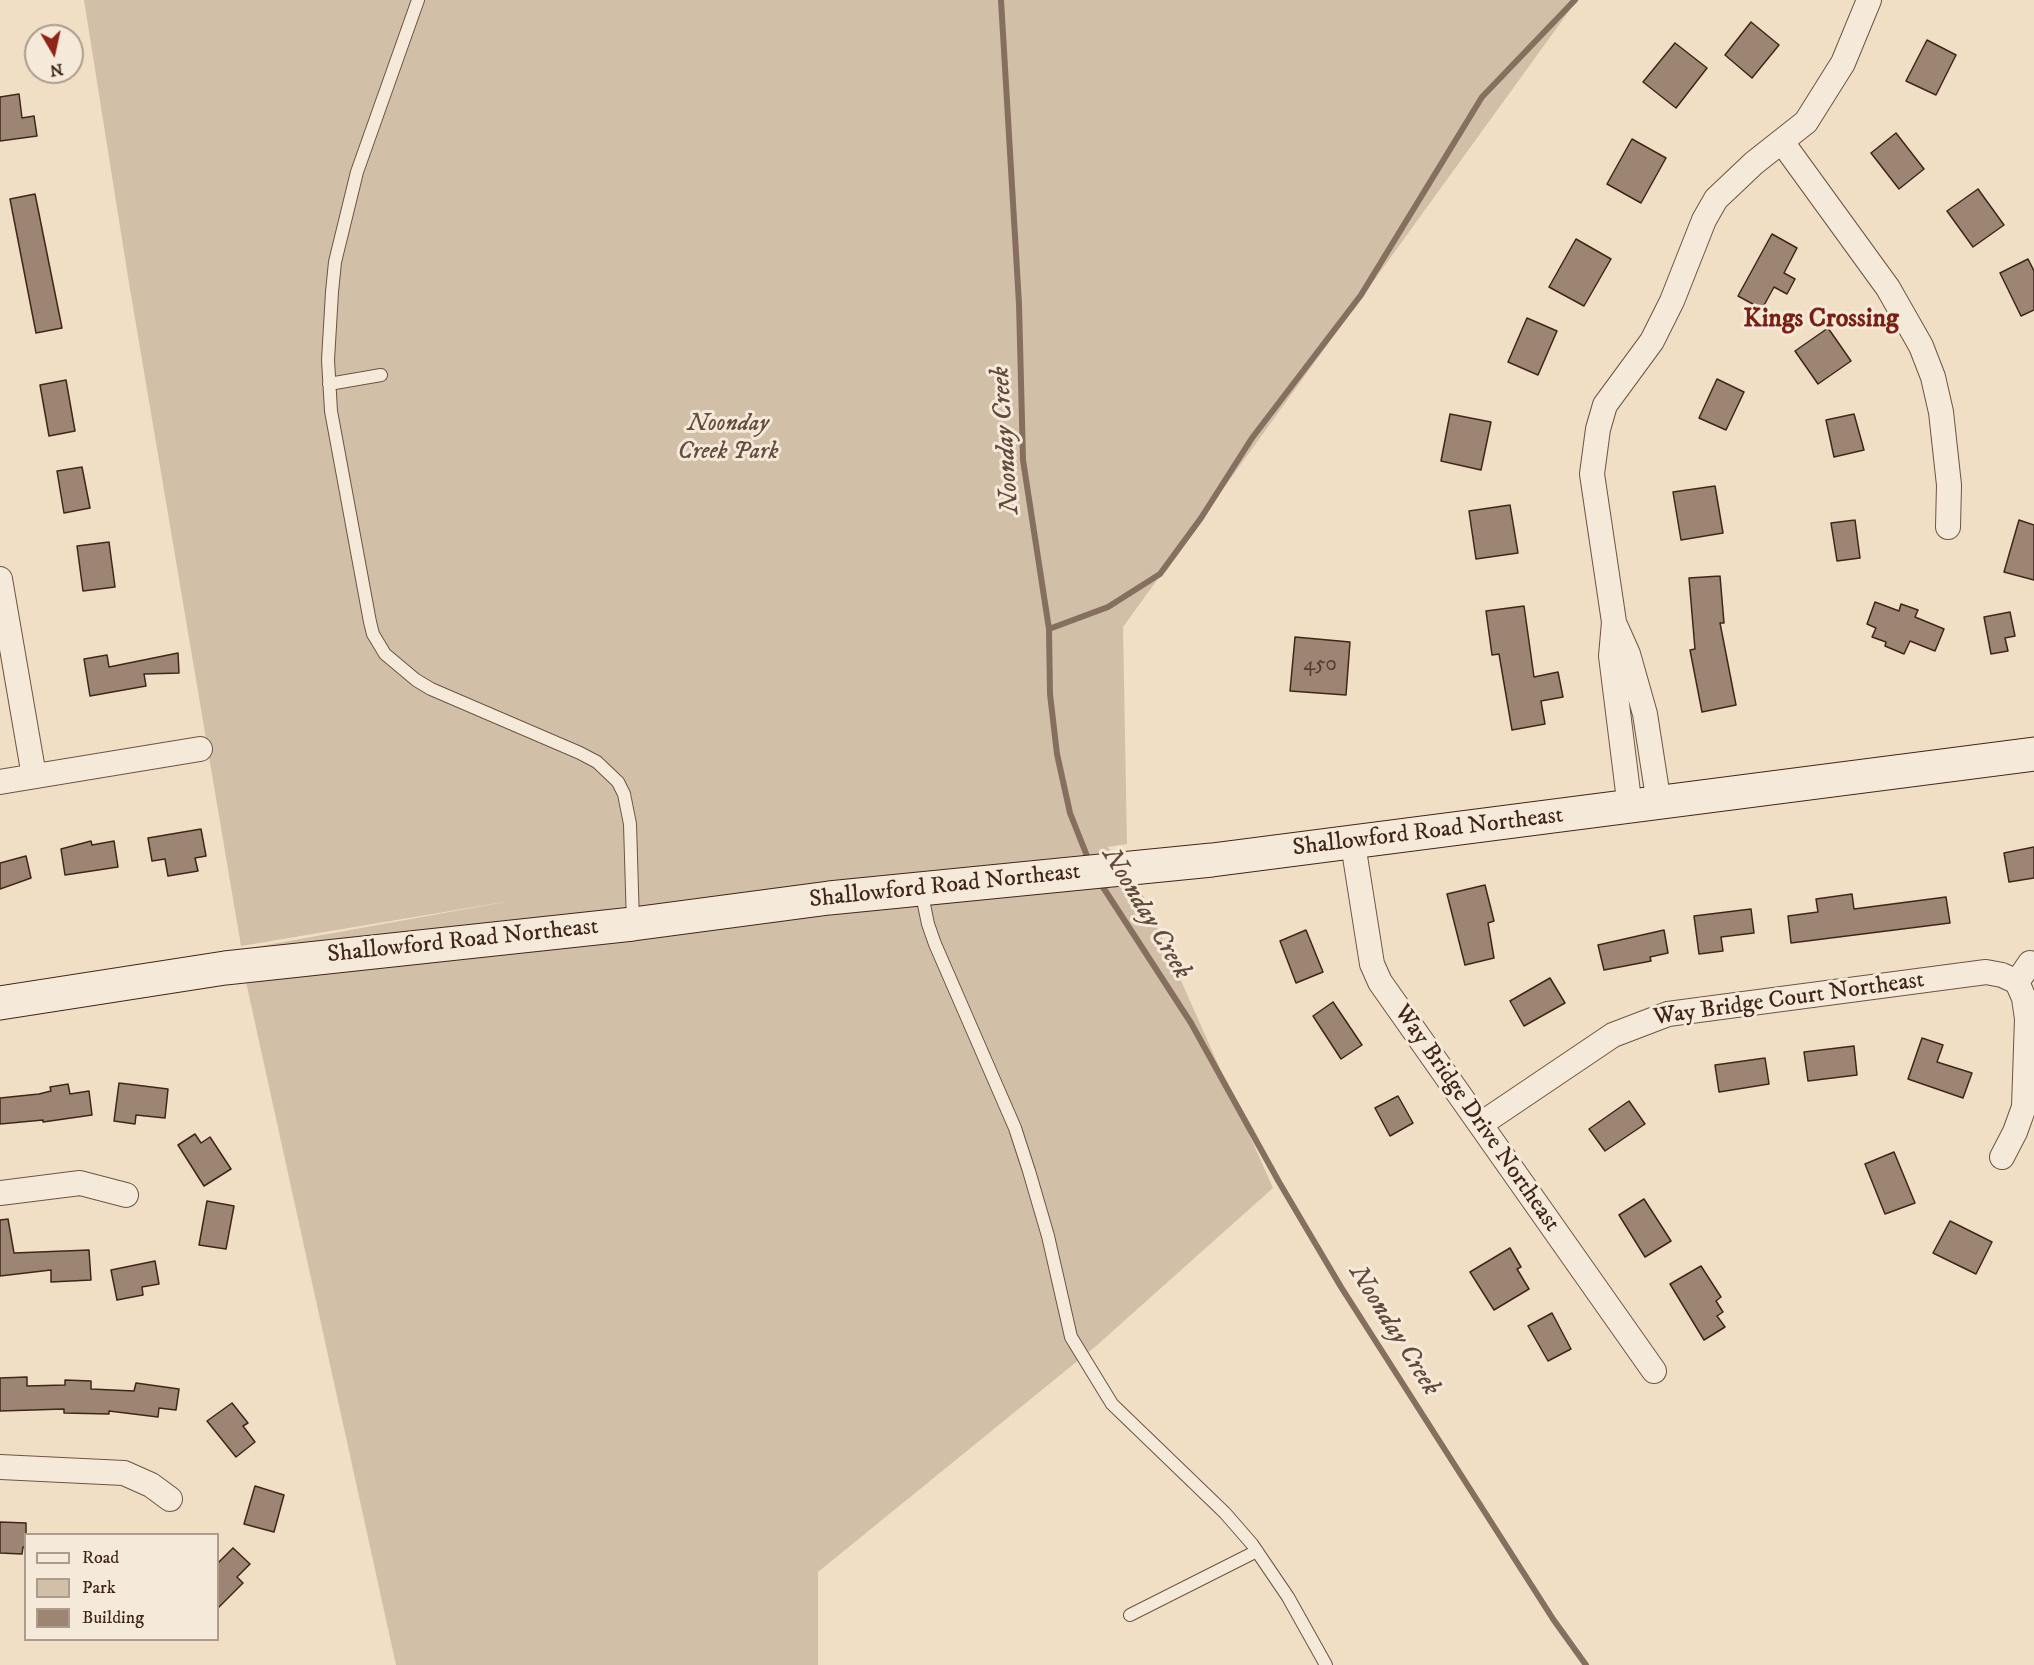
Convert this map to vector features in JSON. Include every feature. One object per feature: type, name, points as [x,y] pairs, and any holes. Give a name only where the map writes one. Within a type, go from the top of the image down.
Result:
[{"type":"street","points":[[1644,806],[1645,714],[1628,654],[1614,622],[1592,474],[1598,429],[1605,405],[1652,341],[1672,302],[1704,220],[1716,199],[1747,168],[1806,122],[1844,63],[1869,0]]},
{"type":"street","points":[[1782,142],[1888,288],[1921,346],[1933,377],[1941,412],[1949,485],[1948,527]]},
{"type":"street","points":[[0,579],[34,776]]},
{"type":"street","points":[[0,782],[200,749]]},
{"type":"street","name":"Shallowford Road Northeast","points":[[0,1003],[225,968],[633,924],[962,884],[1353,843],[2034,754]]},
{"type":"street","name":"Way Bridge Drive Northeast","points":[[1353,843],[1372,964],[1380,982],[1654,1371]]},
{"type":"street","name":"Way Bridge Court Northeast","points":[[1481,1124],[1613,1035],[1668,1014],[1986,972],[2002,975],[2023,972],[2027,1019],[2024,1107],[2015,1132],[2002,1157]]},
{"type":"street","points":[[0,1193],[80,1182],[126,1195]]},
{"type":"street","points":[[0,1467],[124,1473],[151,1485],[170,1499]]},
{"type":"lane","points":[[418,0],[370,131],[335,262],[332,292],[329,384],[357,560],[373,634],[378,644],[405,672],[431,689],[580,753],[609,772],[624,794],[630,824],[633,924]]},
{"type":"lane","points":[[329,384],[381,375]]},
{"type":"lane","points":[[920,889],[932,934],[1010,1117],[1029,1171],[1048,1236],[1071,1337],[1112,1404],[1225,1512],[1257,1551],[1304,1623],[1326,1665]]},
{"type":"lane","points":[[1130,1615],[1257,1551]]},
{"type":"green space","name":"Noonday Creek Park","points":[[84,0],[1577,0],[1123,627],[1127,844],[1107,847],[1131,868],[1273,1188],[1096,1346],[818,1572],[818,1665],[396,1665],[239,950],[516,900],[241,946],[128,277]]},
{"type":"building","points":[[1751,22],[1779,45],[1752,78],[1725,55]]},
{"type":"building","points":[[1927,40],[1956,55],[1936,95],[1906,81]]},
{"type":"building","points":[[1675,43],[1707,68],[1676,108],[1643,82]]},
{"type":"building","points":[[19,94],[22,118],[34,116],[37,136],[0,141],[0,97]]},
{"type":"building","points":[[1896,133],[1924,169],[1899,189],[1871,153]]},
{"type":"building","points":[[1632,139],[1666,158],[1641,203],[1607,184]]},
{"type":"building","points":[[1978,189],[2004,225],[1973,247],[1947,211]]},
{"type":"building","points":[[35,194],[62,328],[36,333],[10,199]]},
{"type":"building","points":[[1772,234],[1797,248],[1784,273],[1795,279],[1787,294],[1774,287],[1762,309],[1738,296]]},
{"type":"building","points":[[1576,239],[1611,259],[1584,306],[1549,287]]},
{"type":"building","points":[[2028,259],[2034,271],[2034,310],[2021,316],[2000,273]]},
{"type":"building","points":[[1527,318],[1557,331],[1538,375],[1508,362]]},
{"type":"building","points":[[1828,328],[1851,361],[1818,384],[1795,351]]},
{"type":"building","points":[[1717,379],[1744,392],[1726,430],[1699,418]]},
{"type":"building","points":[[66,380],[75,431],[49,436],[40,385]]},
{"type":"building","points":[[1450,414],[1491,422],[1481,470],[1441,461]]},
{"type":"building","points":[[1854,414],[1864,450],[1834,457],[1826,420]]},
{"type":"building","points":[[82,467],[90,508],[64,513],[57,471]]},
{"type":"building","points":[[1715,486],[1723,533],[1681,540],[1673,492]]},
{"type":"building","points":[[1510,505],[1518,553],[1476,559],[1469,511]]},
{"type":"building","points":[[1855,520],[1860,558],[1837,561],[1831,523]]},
{"type":"building","points":[[2019,520],[2034,525],[2034,580],[2004,572]]},
{"type":"building","points":[[109,542],[115,587],[83,591],[77,546]]},
{"type":"building","points":[[1720,576],[1724,623],[1720,623],[1736,705],[1702,712],[1690,650],[1695,649],[1689,578]]},
{"type":"building","points":[[1875,602],[1899,611],[1901,604],[1918,610],[1915,617],[1944,629],[1935,651],[1910,641],[1904,654],[1885,646],[1886,642],[1872,637],[1876,628],[1867,624]]},
{"type":"building","points":[[1524,606],[1534,677],[1558,672],[1563,697],[1541,701],[1545,724],[1512,730],[1499,654],[1492,655],[1486,611]]},
{"type":"building","points":[[2010,612],[2015,636],[2005,638],[2008,651],[1991,654],[1984,617]]},
{"type":"building","points":[[1295,637],[1350,642],[1346,695],[1290,691]]},
{"type":"building","points":[[178,653],[179,673],[144,674],[146,686],[90,696],[84,659],[107,655],[109,667]]},
{"type":"building","points":[[201,829],[206,856],[195,858],[198,871],[168,876],[165,859],[152,861],[148,838]]},
{"type":"building","points":[[91,841],[92,845],[114,841],[118,867],[65,875],[61,849]]},
{"type":"building","points":[[2034,847],[2034,878],[2009,882],[2004,853]]},
{"type":"building","points":[[26,856],[31,878],[0,889],[0,863]]},
{"type":"building","points":[[1485,885],[1494,921],[1488,923],[1494,958],[1465,965],[1447,894]]},
{"type":"building","points":[[1852,894],[1854,909],[1946,897],[1950,923],[1791,943],[1788,916],[1818,912],[1816,899]]},
{"type":"building","points":[[1751,909],[1754,933],[1721,937],[1723,951],[1699,954],[1694,916]]},
{"type":"building","points":[[1306,930],[1323,972],[1296,983],[1280,941]]},
{"type":"building","points":[[1664,930],[1668,953],[1650,957],[1651,961],[1604,970],[1598,945]]},
{"type":"building","points":[[1550,978],[1565,1003],[1524,1026],[1510,1001]]},
{"type":"building","points":[[1333,1002],[1362,1045],[1341,1059],[1313,1016]]},
{"type":"building","points":[[1922,1038],[1943,1045],[1937,1062],[1972,1073],[1963,1098],[1908,1079]]},
{"type":"building","points":[[1854,1046],[1857,1075],[1808,1081],[1804,1052]]},
{"type":"building","points":[[1765,1058],[1769,1084],[1719,1092],[1715,1065]]},
{"type":"building","points":[[119,1083],[168,1089],[165,1118],[136,1115],[135,1124],[114,1121]]},
{"type":"building","points":[[68,1084],[70,1094],[89,1091],[92,1115],[43,1122],[43,1120],[0,1124],[0,1098],[39,1094],[51,1091],[50,1087]]},
{"type":"building","points":[[1398,1096],[1413,1123],[1390,1136],[1375,1108]]},
{"type":"building","points":[[1629,1101],[1645,1124],[1605,1151],[1589,1129]]},
{"type":"building","points":[[195,1134],[201,1143],[210,1137],[231,1169],[204,1186],[178,1145]]},
{"type":"building","points":[[1894,1152],[1915,1203],[1885,1214],[1865,1164]]},
{"type":"building","points":[[1644,1199],[1671,1241],[1645,1257],[1619,1215]]},
{"type":"building","points":[[207,1201],[234,1206],[226,1249],[199,1245]]},
{"type":"building","points":[[8,1219],[14,1253],[89,1250],[91,1280],[51,1282],[51,1270],[0,1276],[0,1220]]},
{"type":"building","points":[[1950,1221],[1992,1242],[1976,1274],[1933,1253]]},
{"type":"building","points":[[1510,1248],[1521,1267],[1517,1269],[1529,1289],[1494,1310],[1470,1272]]},
{"type":"building","points":[[155,1261],[159,1284],[142,1287],[143,1295],[117,1300],[111,1270]]},
{"type":"building","points":[[1701,1266],[1721,1297],[1716,1301],[1723,1312],[1717,1316],[1725,1327],[1704,1340],[1670,1284]]},
{"type":"building","points":[[1552,1313],[1571,1349],[1548,1361],[1528,1326]]},
{"type":"building","points":[[27,1377],[27,1386],[65,1385],[65,1380],[91,1381],[91,1389],[134,1391],[136,1383],[179,1389],[176,1410],[159,1408],[158,1417],[109,1411],[109,1414],[64,1413],[64,1409],[0,1411],[0,1378]]},
{"type":"building","points":[[232,1403],[248,1423],[243,1426],[255,1442],[236,1457],[207,1421]]},
{"type":"building","points":[[255,1486],[284,1495],[274,1532],[244,1524]]},
{"type":"building","points":[[0,1522],[26,1523],[22,1554],[0,1553]]},
{"type":"building","points":[[233,1548],[250,1564],[237,1577],[243,1583],[219,1607],[219,1562]]},
{"type":"waterway","name":"Noonday Creek","points":[[1001,0],[1019,304],[1023,460],[1049,629],[1050,694],[1057,754],[1070,813],[1089,861]]},
{"type":"waterway","points":[[1049,629],[1108,607],[1160,574],[1201,518],[1252,438],[1361,295],[1482,97],[1575,0]]},
{"type":"waterway","name":"Noonday Creek","points":[[1099,881],[1191,1023],[1279,1182],[1341,1287],[1553,1619],[1586,1665]]},
{"type":"district","name":"Kings Crossing","points":[[1821,321]]}]
